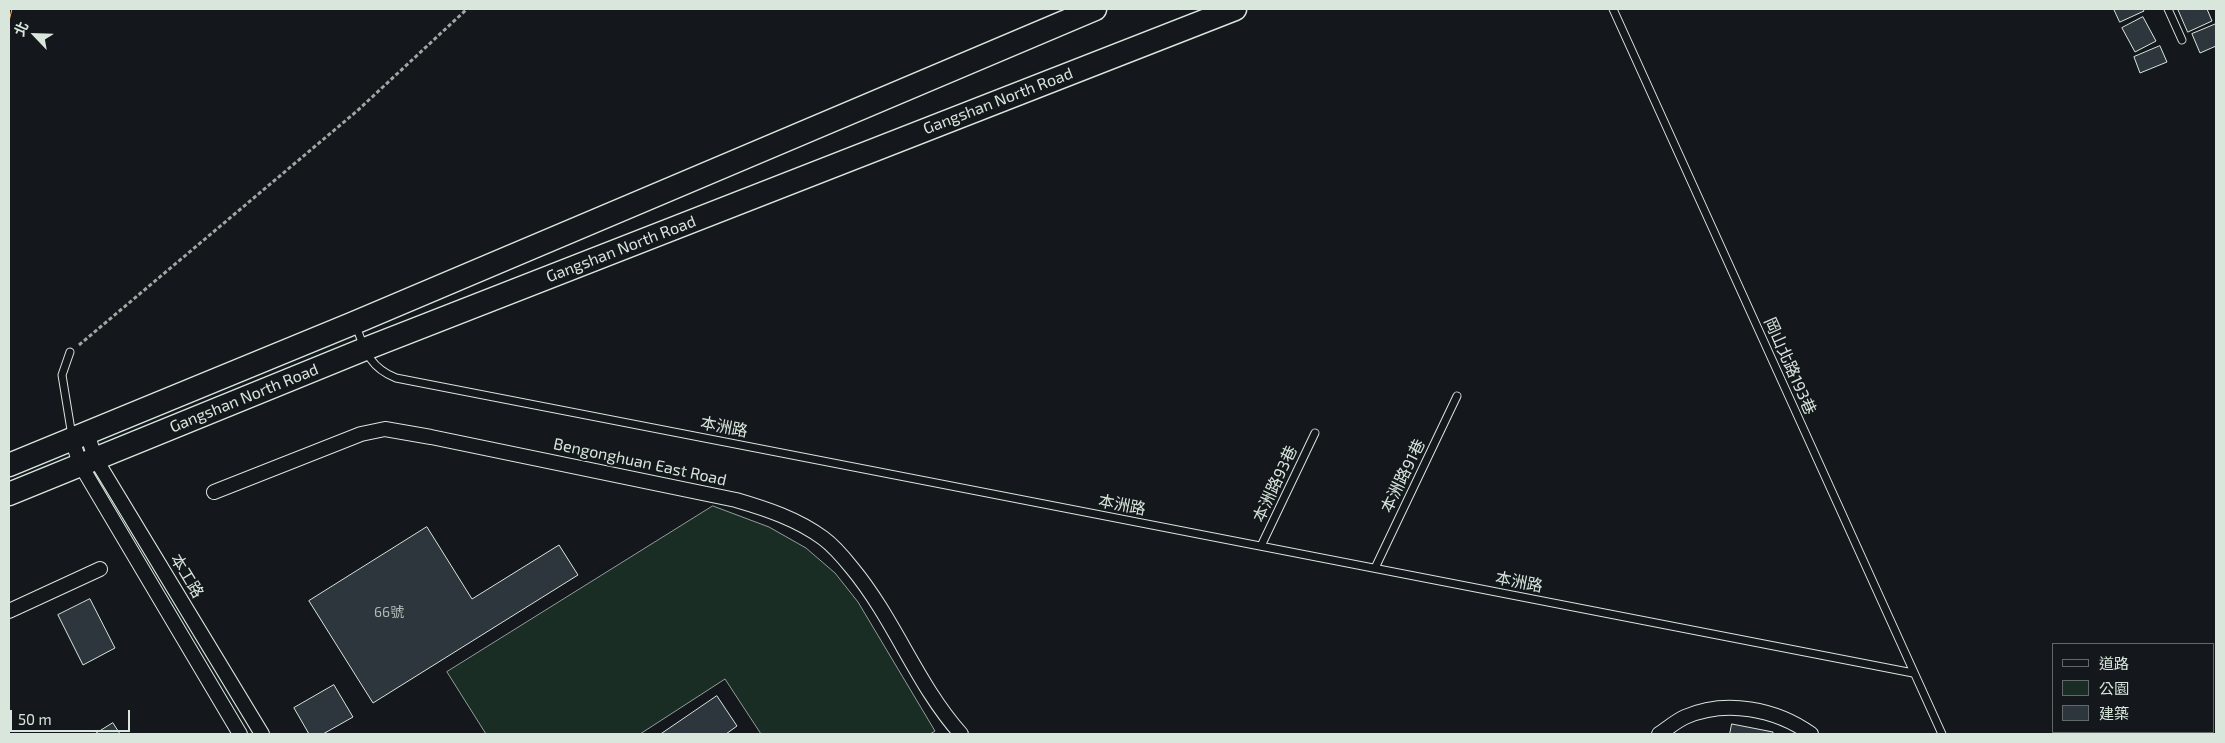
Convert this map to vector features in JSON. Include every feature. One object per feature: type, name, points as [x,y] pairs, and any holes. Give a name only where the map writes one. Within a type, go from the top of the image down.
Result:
[{"type":"main road","name":"Gangshan North Road","points":[[9,465],[354,323],[1095,9]]},
{"type":"main road","name":"Gangshan North Road","points":[[9,494],[365,350],[1235,9]]},
{"type":"street","name":"Bengonghuan East Road","points":[[214,492],[361,434],[384,429],[726,498],[769,510],[799,523],[824,539],[842,556],[871,591],[943,714],[961,734]]},
{"type":"street","name":"本工路","points":[[79,436],[88,461],[240,734]]},
{"type":"street","name":"本工路","points":[[88,461],[262,734]]},
{"type":"street","points":[[9,611],[100,569]]},
{"type":"street","points":[[1659,734],[1685,718],[1716,708],[1762,710],[1796,723],[1811,734]]},
{"type":"lane","name":"岡山北路193巷","points":[[1613,9],[1942,734]]},
{"type":"lane","points":[[2168,9],[2182,40]]},
{"type":"lane","name":"本洲路","points":[[354,323],[365,350],[375,366],[385,374],[396,378],[1913,673]]},
{"type":"lane","points":[[70,352],[62,375],[79,436]]},
{"type":"lane","name":"本洲路91巷","points":[[1375,568],[1457,396]]},
{"type":"lane","name":"本洲路93巷","points":[[1261,546],[1314,433]]},
{"type":"path","points":[[70,352],[357,111],[467,9]]},
{"type":"green space","points":[[713,506],[769,527],[806,548],[835,573],[858,602],[935,731],[930,734],[761,734],[725,679],[640,734],[486,734],[447,672]]},
{"type":"building","points":[[2114,9],[2143,9],[2144,11],[2120,22]]},
{"type":"building","points":[[2178,9],[2207,9],[2212,21],[2188,32]]},
{"type":"building","points":[[2143,17],[2156,41],[2135,52],[2122,28]]},
{"type":"building","points":[[2216,24],[2216,46],[2200,53],[2192,34]]},
{"type":"building","points":[[2160,46],[2167,62],[2140,73],[2134,57]]},
{"type":"building","points":[[427,527],[472,599],[559,545],[578,575],[373,703],[309,601]]},
{"type":"building","points":[[90,599],[115,648],[83,665],[58,615]]},
{"type":"building","points":[[334,685],[353,717],[323,734],[309,734],[294,708]]},
{"type":"building","points":[[717,696],[737,726],[726,734],[661,734]]},
{"type":"building","points":[[113,723],[120,734],[95,734]]},
{"type":"building","points":[[1732,724],[1773,732],[1773,734],[1730,734]]},
{"type":"power","points":[[9,21],[12,9]]}]
